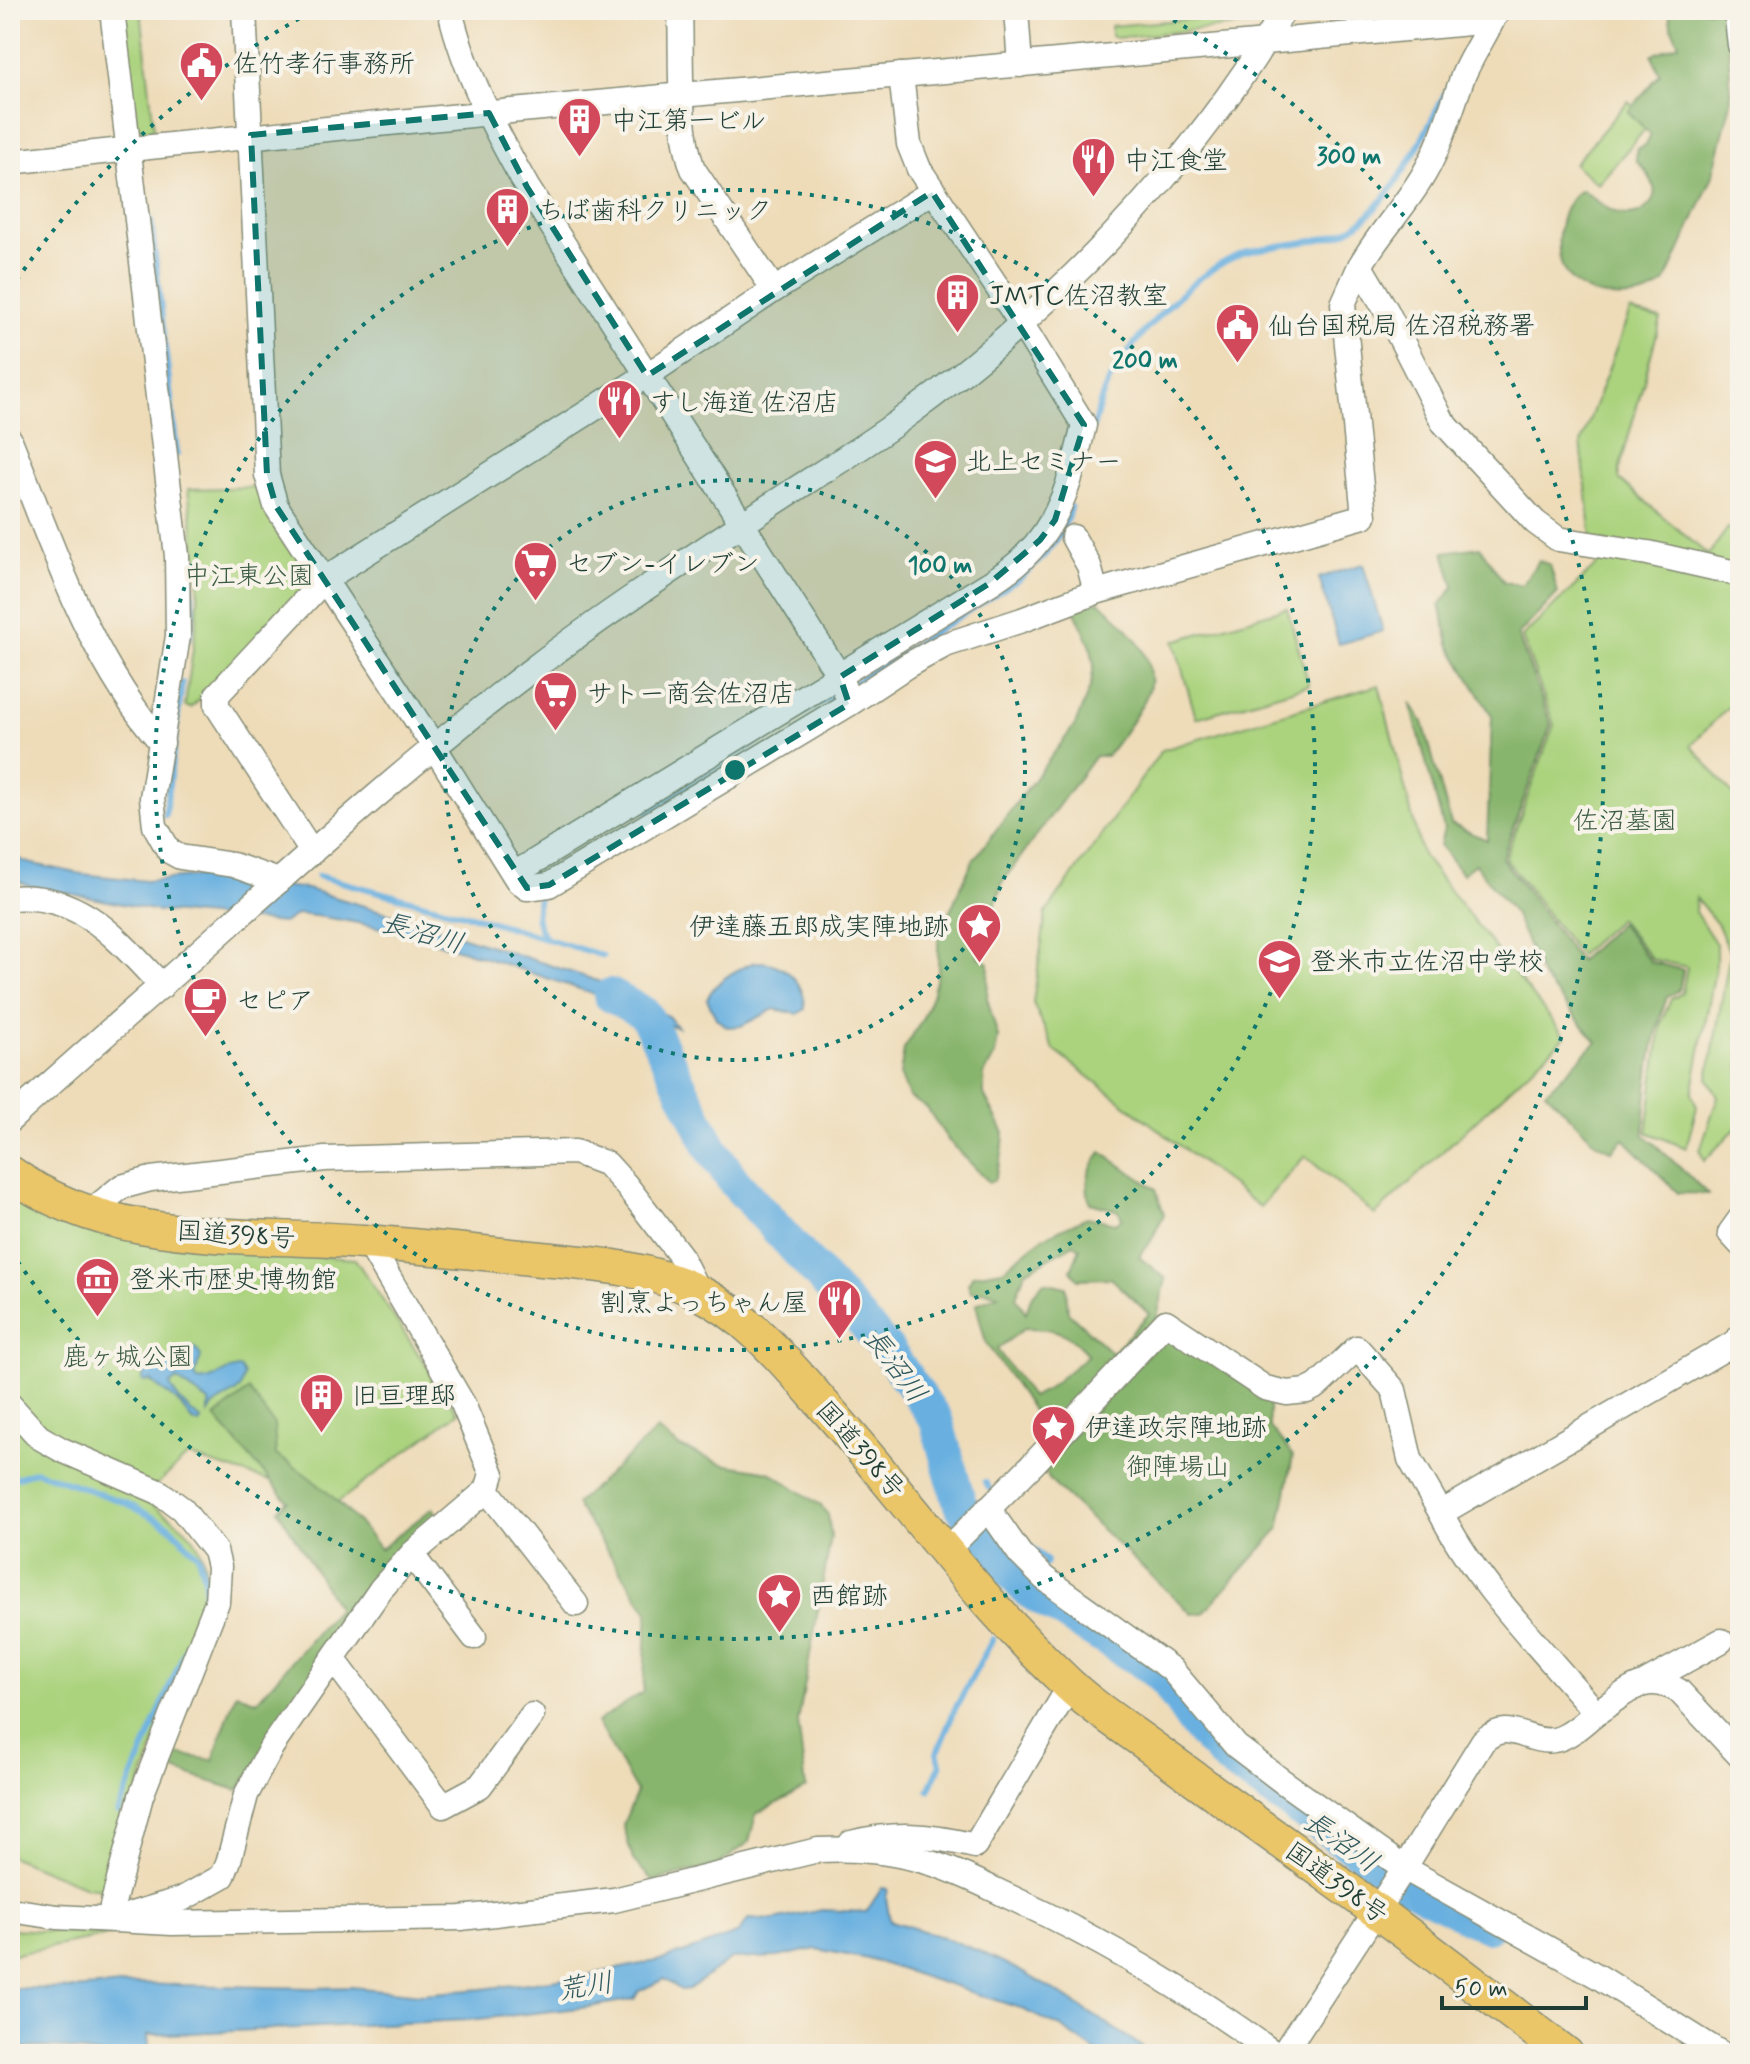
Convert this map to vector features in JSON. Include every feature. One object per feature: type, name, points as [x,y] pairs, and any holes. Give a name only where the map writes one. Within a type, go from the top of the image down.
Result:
[{"type":"highway","name":"国道398号","points":[[10,1173],[36,1192],[88,1214],[131,1226],[189,1233],[368,1242],[622,1267],[666,1278],[699,1293],[736,1314],[774,1349],[852,1437],[955,1541],[1017,1632],[1083,1696],[1383,1900],[1566,2054]]},
{"type":"street","points":[[112,10],[177,556],[178,636],[152,798],[155,826],[169,851],[180,857],[233,865],[279,881]]},
{"type":"street","points":[[244,10],[267,475],[276,506],[433,745],[530,882]]},
{"type":"street","points":[[450,10],[467,62],[489,113],[527,187],[840,677],[849,704]]},
{"type":"street","points":[[680,10],[684,134],[693,169],[774,290]]},
{"type":"street","points":[[1016,10],[1020,65]]},
{"type":"street","points":[[10,1120],[433,745],[538,665],[899,421],[959,376],[1021,323],[1082,266],[1187,151],[1265,42],[1284,10]]},
{"type":"street","points":[[1736,10],[1740,45]]},
{"type":"street","points":[[10,162],[683,93],[1265,42],[1484,16],[1445,130],[1425,172],[1406,203],[1369,250],[1343,304],[1364,516],[1096,592],[945,645],[849,704],[530,882]]},
{"type":"street","points":[[530,882],[840,677],[990,583],[1024,558],[1055,520],[1084,425],[919,169],[909,144],[901,75]]},
{"type":"street","points":[[312,852],[217,706],[217,695],[325,579],[932,192]]},
{"type":"street","points":[[1360,266],[1443,422],[1535,522],[1558,539],[1648,553],[1740,574]]},
{"type":"street","points":[[10,440],[80,612],[136,713],[162,743]]},
{"type":"street","points":[[1073,537],[1089,566],[1096,592]]},
{"type":"street","points":[[10,898],[40,898],[66,904],[87,914],[162,986]]},
{"type":"street","points":[[88,1214],[121,1187],[151,1179],[325,1159],[575,1152],[607,1164],[626,1185],[688,1268],[699,1293]]},
{"type":"street","points":[[1740,1219],[1730,1233],[1740,1244]]},
{"type":"street","points":[[114,1918],[182,1899],[223,1876],[246,1795],[272,1746],[381,1589],[412,1555],[487,1490],[492,1474],[463,1404],[368,1242]]},
{"type":"street","points":[[955,1541],[1034,1463],[1166,1322],[1265,1388],[1287,1393],[1307,1391],[1317,1386],[1357,1348],[1394,1390],[1410,1459],[1476,1568],[1596,1713]]},
{"type":"street","points":[[1441,1513],[1740,1337]]},
{"type":"street","points":[[10,1405],[39,1437],[159,1492],[182,1509],[215,1551],[219,1567],[217,1602],[141,1796],[114,1918]]},
{"type":"street","points":[[487,1490],[576,1604]]},
{"type":"street","points":[[986,1510],[1020,1554],[1044,1578],[1171,1669],[1236,1746],[1404,1869],[1599,1977],[1722,2054]]},
{"type":"street","points":[[412,1555],[474,1637]]},
{"type":"street","points":[[1283,2054],[1483,1741],[1492,1733],[1511,1731],[1544,1740],[1557,1740],[1636,1686],[1721,1641]]},
{"type":"street","points":[[334,1660],[443,1806],[480,1786],[532,1715]]},
{"type":"street","points":[[1647,1682],[1657,1681],[1679,1691],[1740,1756]]},
{"type":"street","points":[[843,1848],[850,1843],[881,1836],[915,1835],[975,1846],[1062,1699]]},
{"type":"street","points":[[10,1910],[57,1917],[172,1923],[461,1918],[614,1900],[818,1850],[843,1848],[928,1862],[1018,1901],[1101,1942],[1275,2054]]},
{"type":"highlighted area","points":[[489,113],[527,187],[647,376],[932,192],[1084,425],[1055,520],[1040,540],[990,583],[840,677],[849,704],[549,885],[527,888],[276,506],[267,475],[251,135]]},
{"type":"green space","points":[[124,10],[141,10],[154,130],[145,131],[136,125]]},
{"type":"green space","points":[[1241,10],[1263,10],[1255,24],[1116,38],[1111,36],[1111,26],[1238,15]]},
{"type":"green space","points":[[1669,10],[1727,10],[1731,102],[1712,178],[1665,283],[1639,296],[1605,296],[1574,283],[1562,266],[1559,243],[1562,217],[1574,196],[1582,190],[1606,207],[1627,215],[1640,212],[1653,200],[1653,183],[1636,160],[1637,149],[1646,145],[1651,135],[1628,112],[1660,74],[1652,55],[1679,44],[1671,26]]},
{"type":"green space","points":[[1628,101],[1652,121],[1598,184],[1574,164]]},
{"type":"green space","points":[[1630,311],[1661,319],[1619,479],[1708,555],[1728,528],[1740,533],[1740,568],[1592,539],[1581,443]]},
{"type":"green space","name":"中江東公園","points":[[262,487],[312,577],[264,636],[191,708],[185,706],[197,620],[199,577],[188,489]]},
{"type":"green space","points":[[1480,547],[1504,582],[1522,585],[1539,560],[1550,565],[1558,593],[1518,635],[1551,725],[1502,858],[1579,961],[1620,923],[1651,962],[1683,970],[1679,990],[1667,997],[1657,1030],[1648,1082],[1644,1134],[1708,1194],[1678,1193],[1624,1139],[1612,1151],[1595,1142],[1546,1092],[1597,1042],[1542,977],[1515,915],[1475,864],[1462,874],[1440,845],[1444,829],[1410,702],[1423,722],[1451,824],[1487,840],[1492,716],[1449,644],[1440,605],[1454,587],[1444,552]]},
{"type":"green space","name":"佐沼墓園","points":[[1604,558],[1672,569],[1740,587],[1740,702],[1733,702],[1691,745],[1740,803],[1740,1124],[1704,1161],[1700,1150],[1718,1096],[1708,1079],[1730,953],[1718,925],[1696,898],[1695,912],[1716,944],[1716,965],[1692,1094],[1697,1107],[1686,1148],[1647,1132],[1661,1024],[1671,999],[1682,993],[1687,967],[1652,959],[1619,919],[1579,955],[1505,858],[1554,725],[1522,637]]},
{"type":"green space","points":[[1099,601],[1142,649],[1150,672],[1150,685],[1138,711],[1107,756],[1095,756],[1003,881],[978,956],[989,963],[987,998],[998,1037],[995,1055],[984,1074],[984,1095],[1004,1133],[1002,1155],[994,1180],[989,1182],[948,1140],[927,1108],[909,1097],[900,1075],[904,1049],[932,996],[938,973],[938,938],[972,862],[1075,725],[1091,685],[1094,664],[1090,644],[1073,607]]},
{"type":"green space","points":[[1287,608],[1309,685],[1196,718],[1174,641]]},
{"type":"green space","points":[[1379,685],[1422,855],[1565,1037],[1375,1215],[1305,1156],[1260,1207],[1054,1050],[1033,1003],[1046,913],[1162,750]]},
{"type":"green space","points":[[1101,1152],[1156,1189],[1164,1214],[1139,1257],[1166,1279],[1157,1317],[1043,1439],[1039,1420],[986,1343],[976,1304],[998,1295],[986,1291],[971,1292],[968,1284],[973,1275],[1003,1270],[1044,1237],[1087,1217],[1115,1223],[1122,1219],[1119,1211],[1090,1203],[1087,1182]],"holes":[[[1074,1244],[1080,1248],[1071,1270],[1078,1279],[1111,1278],[1149,1314],[1112,1353],[1068,1312],[1066,1287],[1044,1282],[1031,1297],[1026,1313],[1016,1297],[1025,1272]],[[1025,1328],[1060,1332],[1088,1355],[1046,1390],[1031,1397],[997,1349]]]},
{"type":"green space","name":"鹿ヶ城公園","points":[[10,1190],[299,1255],[355,1259],[458,1413],[338,1502],[188,1456],[142,1498],[181,1525],[197,1543],[208,1590],[104,1889],[86,1887],[10,1856]]},
{"type":"green space","name":"御陣場山","points":[[1171,1337],[1269,1399],[1269,1426],[1293,1456],[1279,1529],[1203,1613],[1192,1614],[1049,1480],[1044,1466],[1163,1338]]},
{"type":"green space","points":[[249,1390],[274,1425],[276,1455],[332,1497],[380,1549],[433,1508],[439,1517],[238,1790],[158,1765],[162,1752],[213,1760],[236,1693],[257,1701],[338,1608],[278,1510],[288,1501],[215,1417]]},
{"type":"green space","points":[[657,1430],[680,1447],[722,1464],[770,1472],[820,1505],[828,1515],[831,1537],[798,1722],[806,1788],[756,1814],[749,1842],[718,1865],[653,1881],[633,1860],[623,1824],[637,1792],[597,1722],[643,1692],[648,1612],[576,1504]]},
{"type":"green space","points":[[10,1929],[112,1935],[10,1955]]},
{"type":"water","points":[[1363,564],[1383,631],[1339,644],[1319,578]]},
{"type":"water","points":[[10,855],[28,863],[82,874],[146,881],[202,876],[307,889],[610,985],[668,1016],[677,1027],[636,1017],[626,1008],[600,996],[413,936],[375,927],[297,914],[283,923],[158,911],[27,885],[10,877]]},
{"type":"water","points":[[755,962],[775,965],[790,975],[801,990],[805,1009],[798,1014],[774,1009],[741,1026],[727,1027],[716,1018],[707,999],[727,976]]},
{"type":"water","points":[[189,1346],[201,1356],[195,1374],[197,1380],[240,1368],[244,1375],[240,1389],[213,1406],[209,1413],[209,1402],[177,1380],[170,1384],[183,1404],[202,1420],[199,1424],[151,1381],[142,1380],[146,1370],[172,1361]]},
{"type":"water","name":"荒川","points":[[882,1888],[888,1889],[886,1898],[890,1921],[1005,1963],[1049,1987],[1154,2054],[1100,2054],[1061,2027],[1017,2007],[868,1959],[816,1949],[778,1957],[731,1959],[689,1989],[681,1990],[664,1979],[639,1991],[634,1999],[589,2007],[469,2020],[148,2035],[149,2047],[118,2055],[56,2047],[10,2048],[10,1988],[72,1989],[135,1984],[352,1987],[421,1994],[482,1989],[588,1975],[665,1959],[737,1934],[749,1919],[774,1920],[822,1910],[866,1912]]},
{"type":"waterway","points":[[1093,427],[1106,386],[1120,364],[1150,326],[1186,289],[1244,253],[1344,232],[1370,214],[1408,164],[1446,91]]},
{"type":"waterway","points":[[151,220],[177,454]]},
{"type":"waterway","points":[[850,685],[1019,579],[1051,547],[1071,507]]},
{"type":"waterway","points":[[188,557],[193,608],[189,637]]},
{"type":"waterway","points":[[165,815],[182,683]]},
{"type":"waterway","points":[[647,812],[837,693]]},
{"type":"waterway","points":[[318,876],[483,919],[603,956]]},
{"type":"waterway","points":[[541,891],[536,916],[546,939]]},
{"type":"waterway","name":"長沼川","points":[[610,995],[645,1014],[711,1148],[735,1183],[887,1349],[936,1420],[960,1504],[990,1551],[1028,1591],[1152,1668],[1167,1683],[1196,1726],[1226,1758],[1399,1881],[1487,1926]]},
{"type":"waterway","points":[[10,1480],[36,1471],[126,1503],[169,1526],[198,1555],[205,1583],[204,1606]]},
{"type":"waterway","points":[[985,1482],[989,1488]]},
{"type":"waterway","points":[[1023,1540],[1047,1561],[1045,1565]]},
{"type":"waterway","points":[[929,1790],[941,1764],[937,1753],[955,1709],[993,1639]]},
{"type":"waterway","points":[[118,1812],[187,1645]]},
{"type":"place","name":"佐竹孝行事務所","points":[[202,102]]},
{"type":"place","name":"中江第一ビル","points":[[580,159]]},
{"type":"place","name":"中江食堂","points":[[1093,199]]},
{"type":"place","name":"ちば歯科クリニック","points":[[507,249]]},
{"type":"place","name":"JMTC佐沼教室","points":[[958,334]]},
{"type":"place","name":"仙台国税局 佐沼税務署","points":[[1237,364]]},
{"type":"place","name":"すし海道 佐沼店","points":[[619,441]]},
{"type":"place","name":"北上セミナー","points":[[935,500]]},
{"type":"place","name":"セブン-イレブン","points":[[535,602]]},
{"type":"place","name":"サトー商会佐沼店","points":[[556,732]]},
{"type":"place","name":"伊達藤五郎成実陣地跡","points":[[980,965]]},
{"type":"place","name":"登米市立佐沼中学校","points":[[1279,1000]]},
{"type":"place","name":"セピア","points":[[205,1039]]},
{"type":"place","name":"登米市歴史博物館","points":[[98,1318]]},
{"type":"place","name":"割烹よっちゃん屋","points":[[839,1341]]},
{"type":"place","name":"旧亘理邸","points":[[321,1434]]},
{"type":"place","name":"伊達政宗陣地跡","points":[[1054,1466]]},
{"type":"place","name":"西館跡","points":[[779,1634]]}]
